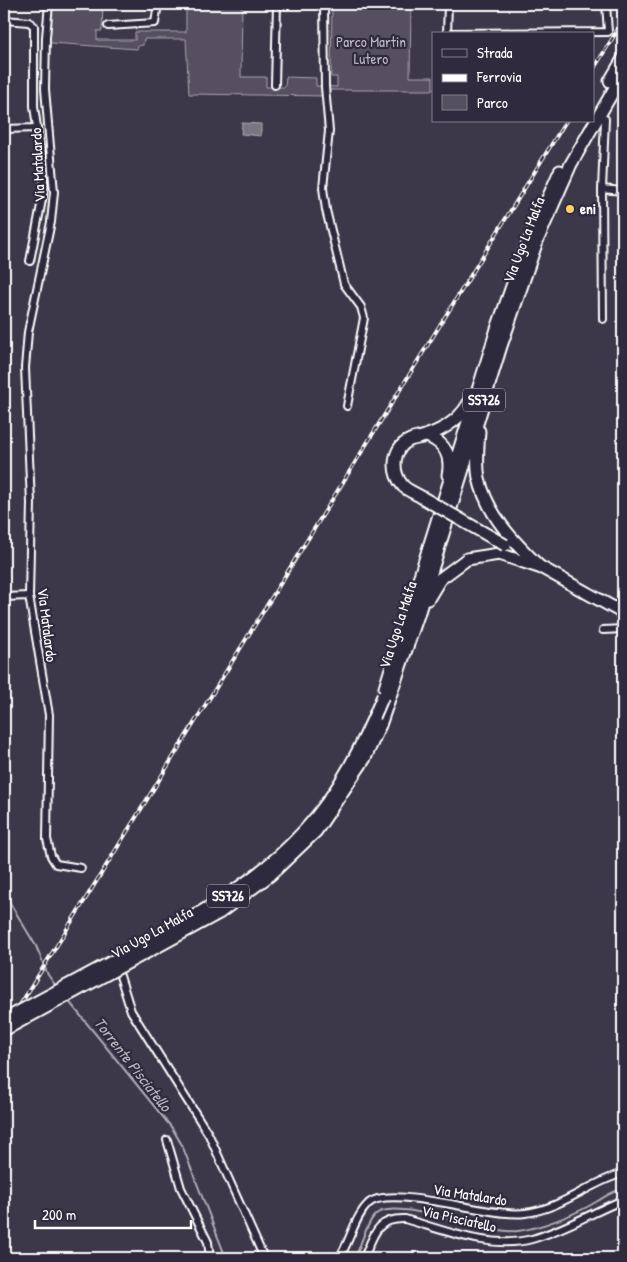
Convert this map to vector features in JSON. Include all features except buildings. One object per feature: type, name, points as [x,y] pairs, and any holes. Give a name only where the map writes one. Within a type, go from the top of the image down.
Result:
[{"type":"highway","points":[[594,109],[623,60]]},
{"type":"highway","name":"Via Ugo La Malfa","points":[[4,1030],[219,913],[270,875],[316,831],[365,758],[380,725],[418,616],[480,413],[536,241],[571,164],[623,74]]},
{"type":"highway","name":"Via Ugo La Malfa","points":[[4,1020],[213,907],[266,868],[305,830],[338,786],[364,742],[383,696],[414,591],[448,491],[497,329],[540,212],[586,122]]},
{"type":"highway","points":[[497,329],[489,342],[467,407],[452,423],[427,436],[410,440],[399,448],[395,459],[396,474],[404,486],[423,498],[623,613]]},
{"type":"highway","points":[[480,413],[479,477],[486,500],[502,526],[542,568]]},
{"type":"highway","points":[[427,436],[443,445],[450,456],[448,491]]},
{"type":"highway","points":[[418,616],[440,579],[467,559],[499,554],[542,568]]},
{"type":"street","name":"Via Matalardo","points":[[49,4],[45,89],[54,192],[51,222],[28,332],[25,368],[31,503],[29,596],[49,715],[47,839],[51,856],[56,864],[81,868]]},
{"type":"street","points":[[108,26],[155,23],[158,4]]},
{"type":"street","points":[[275,85],[277,4]]},
{"type":"street","points":[[324,4],[325,87],[329,131],[323,188],[326,210],[344,284],[361,307],[364,318],[347,406]]},
{"type":"street","points":[[448,4],[448,32]]},
{"type":"street","points":[[594,32],[608,32],[606,4]]},
{"type":"street","points":[[4,20],[29,22],[34,26],[33,60],[37,128],[44,177],[43,195],[30,261]]},
{"type":"street","points":[[603,319],[602,189],[605,119]]},
{"type":"street","points":[[4,129],[37,128]]},
{"type":"street","points":[[602,189],[623,192]]},
{"type":"street","points":[[4,597],[29,596]]},
{"type":"street","points":[[603,630],[623,629]]},
{"type":"street","points":[[120,976],[131,1011],[209,1135],[264,1258]]},
{"type":"street","points":[[167,1140],[181,1188],[208,1242],[210,1255],[216,1258]]},
{"type":"street","name":"Via Matalardo","points":[[339,1258],[364,1209],[374,1200],[390,1197],[412,1198],[494,1212],[524,1214],[554,1205],[601,1181],[623,1173]]},
{"type":"street","name":"Via Pisciatello","points":[[364,1258],[375,1232],[383,1222],[394,1219],[405,1219],[486,1240],[508,1242],[530,1239],[549,1233],[623,1200]]},
{"type":"green space","name":"Parco Martin Lutero","points":[[51,4],[103,4],[102,31],[97,31],[97,40],[135,40],[135,32],[186,32],[186,4],[242,4],[241,77],[266,77],[266,87],[285,87],[286,77],[316,78],[316,86],[337,87],[337,77],[331,77],[332,4],[411,4],[410,77],[432,77],[432,90],[328,90],[326,96],[189,94],[186,39],[144,39],[143,45],[138,46],[137,49],[47,42]]},
{"type":"shaded area","points":[[242,123],[261,124],[261,136],[241,134]]},
{"type":"waterway","name":"Torrente Pisciatello","points":[[4,893],[36,946],[48,975],[56,986]]},
{"type":"waterway","name":"Torrente Pisciatello","points":[[67,999],[172,1128],[182,1145],[226,1258]]},
{"type":"waterway","name":"Torrente Pisciatello","points":[[355,1258],[371,1220],[384,1210],[419,1212],[504,1231],[518,1231],[537,1227],[569,1216],[612,1192],[623,1189]]},
{"type":"railway","points":[[594,68],[623,21]]},
{"type":"railway","points":[[4,1031],[565,122]]},
{"type":"place","name":"eni","points":[[570,209]]}]
